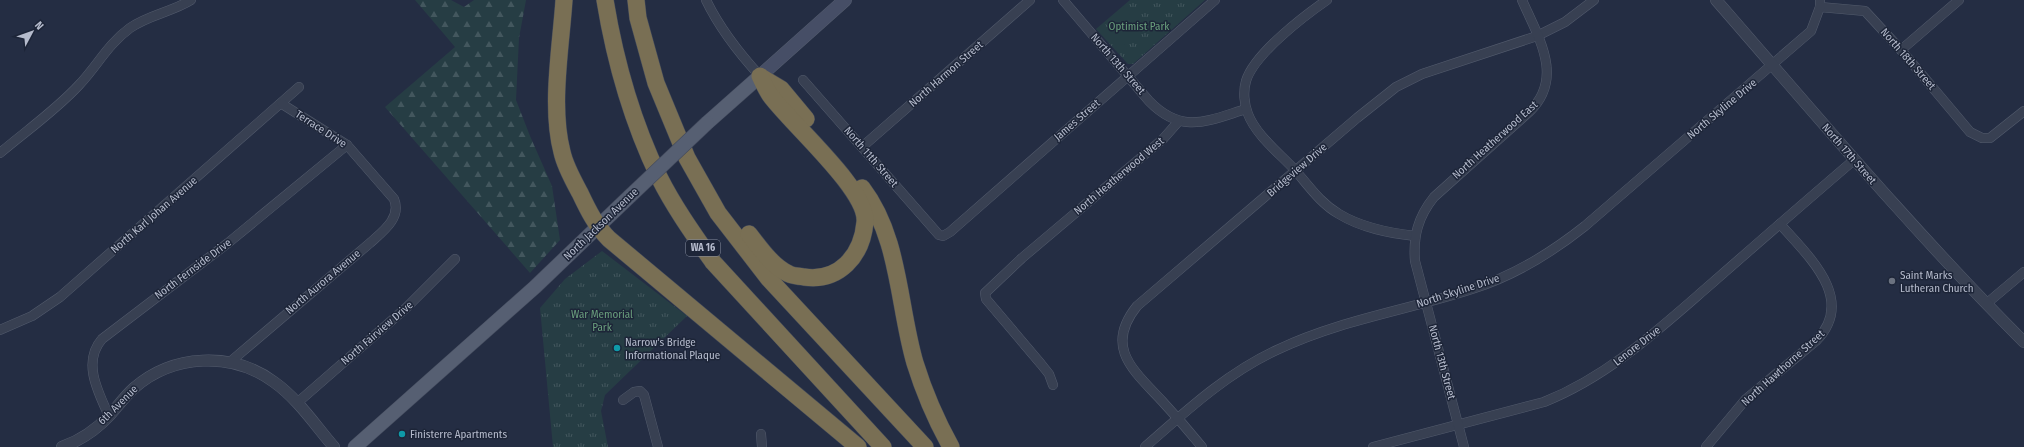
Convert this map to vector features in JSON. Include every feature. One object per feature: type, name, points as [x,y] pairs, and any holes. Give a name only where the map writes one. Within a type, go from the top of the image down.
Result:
[{"type":"highway","points":[[564,0],[557,94],[557,128],[562,153],[572,177],[598,227],[609,239],[695,309],[858,447]]},
{"type":"highway","name":"WA 16","points":[[605,0],[612,44],[630,103],[659,177],[690,228],[713,262],[883,447]]},
{"type":"highway","name":"WA 16","points":[[636,0],[638,18],[656,83],[687,158],[718,213],[769,279],[925,447]]},
{"type":"highway","points":[[656,83],[722,199],[777,268],[790,275],[814,278],[840,271],[853,258],[863,241],[865,220],[860,202],[847,183],[770,95],[760,76]]},
{"type":"highway","points":[[760,76],[781,89],[866,192],[877,213],[886,235],[894,263],[915,362],[939,426],[951,447]]},
{"type":"main road","name":"North Jackson Avenue","points":[[354,447],[477,340],[716,115],[845,0]]},
{"type":"street","points":[[0,153],[78,86],[106,49],[117,38],[144,20],[191,0]]},
{"type":"street","points":[[706,0],[714,17],[736,50],[760,76]]},
{"type":"street","name":"North Harmon Street","points":[[862,148],[1030,0]]},
{"type":"street","name":"North 13th Street","points":[[1062,0],[1157,109],[1178,122]]},
{"type":"street","name":"James Street","points":[[938,235],[944,236],[950,232],[1215,0]]},
{"type":"street","points":[[1327,0],[1299,22],[1256,62],[1246,82],[1246,108],[1256,129],[1296,171],[1314,194],[1340,215],[1372,228],[1415,236]]},
{"type":"street","points":[[1522,0],[1538,36]]},
{"type":"street","name":"Bridgeview Drive","points":[[1178,418],[1129,364],[1123,346],[1122,330],[1125,322],[1136,306],[1155,288],[1296,171],[1366,110],[1403,83],[1422,74],[1538,36],[1565,22],[1594,0]]},
{"type":"street","name":"North 17th Street","points":[[1716,0],[1854,160],[1986,304],[2024,342]]},
{"type":"street","points":[[1901,50],[1959,0]]},
{"type":"street","name":"North Skyline Drive","points":[[1145,447],[1225,380],[1251,363],[1279,348],[1342,326],[1473,289],[1526,266],[1556,248],[1585,226],[1811,31],[1820,3]]},
{"type":"street","name":"North 18th Street","points":[[1820,3],[1865,11],[1901,50],[1970,132],[1982,138],[1990,138],[1997,134],[2024,111]]},
{"type":"street","name":"North Heatherwood East","points":[[1415,236],[1425,210],[1434,197],[1529,112],[1541,99],[1546,87],[1548,72],[1538,36]]},
{"type":"street","name":"North 11th Street","points":[[803,80],[938,235]]},
{"type":"street","name":"North Karl Johan Avenue","points":[[0,330],[32,316],[60,297],[282,104],[299,87]]},
{"type":"street","name":"Terrace Drive","points":[[282,104],[347,145],[390,194]]},
{"type":"street","points":[[1178,122],[1196,124],[1246,108]]},
{"type":"street","name":"North Heatherwood West","points":[[1053,385],[1049,374],[986,299],[986,293],[1022,258],[1166,136],[1178,122]]},
{"type":"street","name":"North Fernside Drive","points":[[109,416],[96,390],[92,368],[94,352],[102,339],[228,243],[347,145]]},
{"type":"street","name":"Lenore Drive","points":[[1373,447],[1544,402],[1570,392],[1599,375],[1645,342],[1854,160]]},
{"type":"street","name":"North Aurora Avenue","points":[[230,362],[389,224],[397,211],[397,205],[390,194]]},
{"type":"street","name":"North Hawthorne Street","points":[[1706,447],[1746,399],[1816,341],[1823,334],[1829,322],[1832,304],[1829,289],[1822,275],[1780,224]]},
{"type":"street","name":"North 13th Street","points":[[1415,236],[1415,261],[1464,447]]},
{"type":"street","name":"North Fairview Drive","points":[[297,403],[406,308],[455,259]]},
{"type":"street","points":[[1986,304],[2024,272]]},
{"type":"street","name":"6th Avenue","points":[[62,447],[88,433],[109,416],[126,396],[140,383],[169,367],[195,361],[230,362],[261,374],[274,382],[297,403],[334,447]]},
{"type":"street","points":[[622,400],[635,391],[640,391],[644,395],[658,447]]},
{"type":"street","points":[[1178,418],[1202,447]]},
{"type":"street","points":[[760,434],[762,447]]},
{"type":"green space","points":[[415,0],[451,0],[464,7],[474,0],[526,0],[519,38],[516,100],[552,186],[560,240],[530,273],[385,107],[455,47]]},
{"type":"green space","name":"Optimist Park","points":[[1130,0],[1205,0],[1133,64],[1128,64],[1096,29]]},
{"type":"green space","points":[[1123,7],[1142,29],[1125,45],[1105,23]]},
{"type":"green space","name":"War Memorial Park","points":[[602,251],[687,316],[605,395],[601,411],[608,447],[553,447],[540,308],[565,279]]},
{"type":"place","name":"Saint Marks Lutheran Church","points":[[1892,281]]},
{"type":"place","name":"Narrow's Bridge Informational Plaque","points":[[617,348]]},
{"type":"place","name":"Finisterre Apartments","points":[[402,434]]}]
